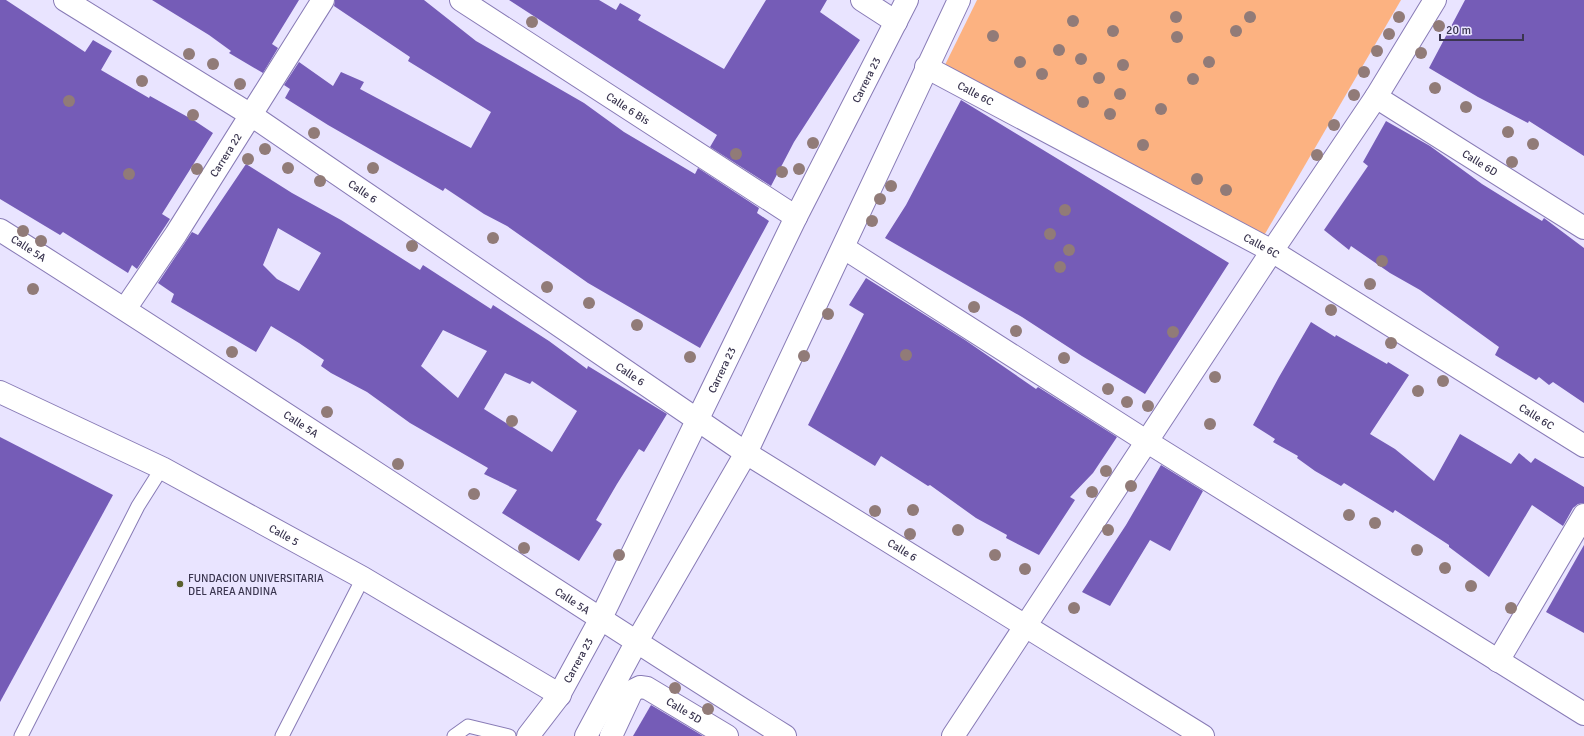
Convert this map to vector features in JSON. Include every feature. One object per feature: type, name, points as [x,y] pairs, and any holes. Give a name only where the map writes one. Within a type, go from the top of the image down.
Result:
[{"type":"street","name":"Calle 6","points":[[65,0],[251,115],[698,418],[746,453],[1203,736]]},
{"type":"street","name":"Carrera 22","points":[[125,309],[176,234],[323,0]]},
{"type":"street","name":"Calle 6 Bis","points":[[461,0],[796,217]]},
{"type":"street","points":[[862,0],[896,22]]},
{"type":"street","name":"Carrera 23","points":[[528,736],[560,695],[600,620],[796,217],[907,0]]},
{"type":"street","points":[[586,736],[636,643],[746,453],[844,248],[926,67],[959,0]]},
{"type":"street","points":[[953,736],[1026,627],[1146,441],[1376,97],[1434,0]]},
{"type":"street","name":"Calle 6C","points":[[926,67],[1272,251],[1584,446]]},
{"type":"street","name":"Calle 6D","points":[[1376,97],[1584,228]]},
{"type":"street","name":"Calle 5A","points":[[0,230],[125,309],[600,620],[785,736]]},
{"type":"street","points":[[844,248],[1146,441],[1584,714]]},
{"type":"street","name":"Calle 5","points":[[0,392],[162,468],[363,578],[560,695]]},
{"type":"street","points":[[1498,661],[1584,515]]},
{"type":"street","name":"Calle 5D","points":[[611,736],[632,691],[640,687],[647,688],[727,736]]},
{"type":"lane","points":[[21,736],[138,506],[162,468]]},
{"type":"lane","points":[[282,736],[363,578]]},
{"type":"lane","points":[[454,736],[468,726],[509,736]]},
{"type":"shaded area","points":[[977,0],[1401,0],[1255,251],[943,69]]},
{"type":"building","points":[[0,0],[6,0],[85,52],[93,40],[112,51],[101,70],[149,98],[150,96],[195,121],[213,133],[162,214],[170,219],[137,269],[132,265],[128,273],[63,232],[60,235],[0,199]]},
{"type":"building","points":[[152,0],[299,0],[272,44],[278,48],[263,73],[229,53],[231,51],[209,35]]},
{"type":"building","points":[[335,0],[424,0],[476,41],[584,103],[624,132],[695,174],[698,168],[759,208],[757,213],[769,221],[700,348],[588,283],[507,226],[484,214],[445,188],[443,191],[328,125],[285,98],[290,89],[284,85],[299,62],[333,86],[341,72],[364,82],[360,89],[471,148],[491,112],[408,61],[410,57],[334,6]]},
{"type":"building","points":[[509,0],[599,0],[616,10],[620,3],[641,15],[638,20],[724,69],[766,0],[827,0],[820,12],[860,40],[794,142],[771,186],[710,147],[717,135]]},
{"type":"building","points":[[1465,0],[1584,0],[1584,156],[1529,121],[1528,123],[1478,97],[1429,68]]},
{"type":"building","points":[[961,100],[1229,263],[1145,394],[1082,356],[1022,317],[885,238],[906,205]]},
{"type":"building","points":[[1386,121],[1430,146],[1482,184],[1542,221],[1544,218],[1584,248],[1584,403],[1553,382],[1549,385],[1539,377],[1536,380],[1495,355],[1499,347],[1420,290],[1390,273],[1351,246],[1349,250],[1324,230],[1368,166],[1363,162]]},
{"type":"building","points":[[246,164],[292,193],[341,220],[420,270],[423,265],[491,309],[493,305],[549,341],[587,369],[588,366],[667,414],[644,452],[639,449],[617,484],[596,520],[602,524],[579,561],[502,513],[517,490],[484,474],[488,468],[410,423],[367,392],[331,373],[321,366],[324,360],[299,343],[271,326],[256,352],[171,302],[174,294],[158,283],[192,232],[198,235]],"holes":[[[278,228],[321,253],[299,291],[277,279],[263,265]],[[443,330],[487,351],[458,398],[421,366]],[[505,373],[530,384],[532,381],[577,411],[552,452],[484,409]]]},
{"type":"building","points":[[866,278],[965,340],[1036,389],[1038,387],[1117,437],[1093,473],[1070,497],[1075,500],[1039,555],[1006,538],[1007,535],[976,518],[930,485],[928,486],[881,456],[875,466],[808,425],[864,314],[849,305]]},
{"type":"building","points":[[1311,322],[1335,337],[1336,335],[1387,364],[1388,362],[1409,375],[1370,434],[1395,449],[1434,481],[1460,434],[1511,464],[1519,453],[1531,463],[1535,458],[1584,487],[1584,503],[1578,504],[1573,508],[1563,526],[1532,505],[1489,577],[1449,547],[1449,545],[1395,510],[1393,513],[1344,483],[1341,486],[1315,471],[1297,458],[1298,456],[1273,442],[1275,439],[1253,425]]},
{"type":"building","points":[[0,437],[113,495],[0,702]]},
{"type":"building","points":[[1161,465],[1203,491],[1170,551],[1150,540],[1110,606],[1082,592],[1126,525]]},
{"type":"building","points":[[1584,545],[1584,633],[1546,612]]},
{"type":"building","points":[[651,705],[703,736],[633,736]]},
{"type":"place","name":"FUNDACION UNIVERSITARIA DEL AREA ANDINA","points":[[180,584]]}]
